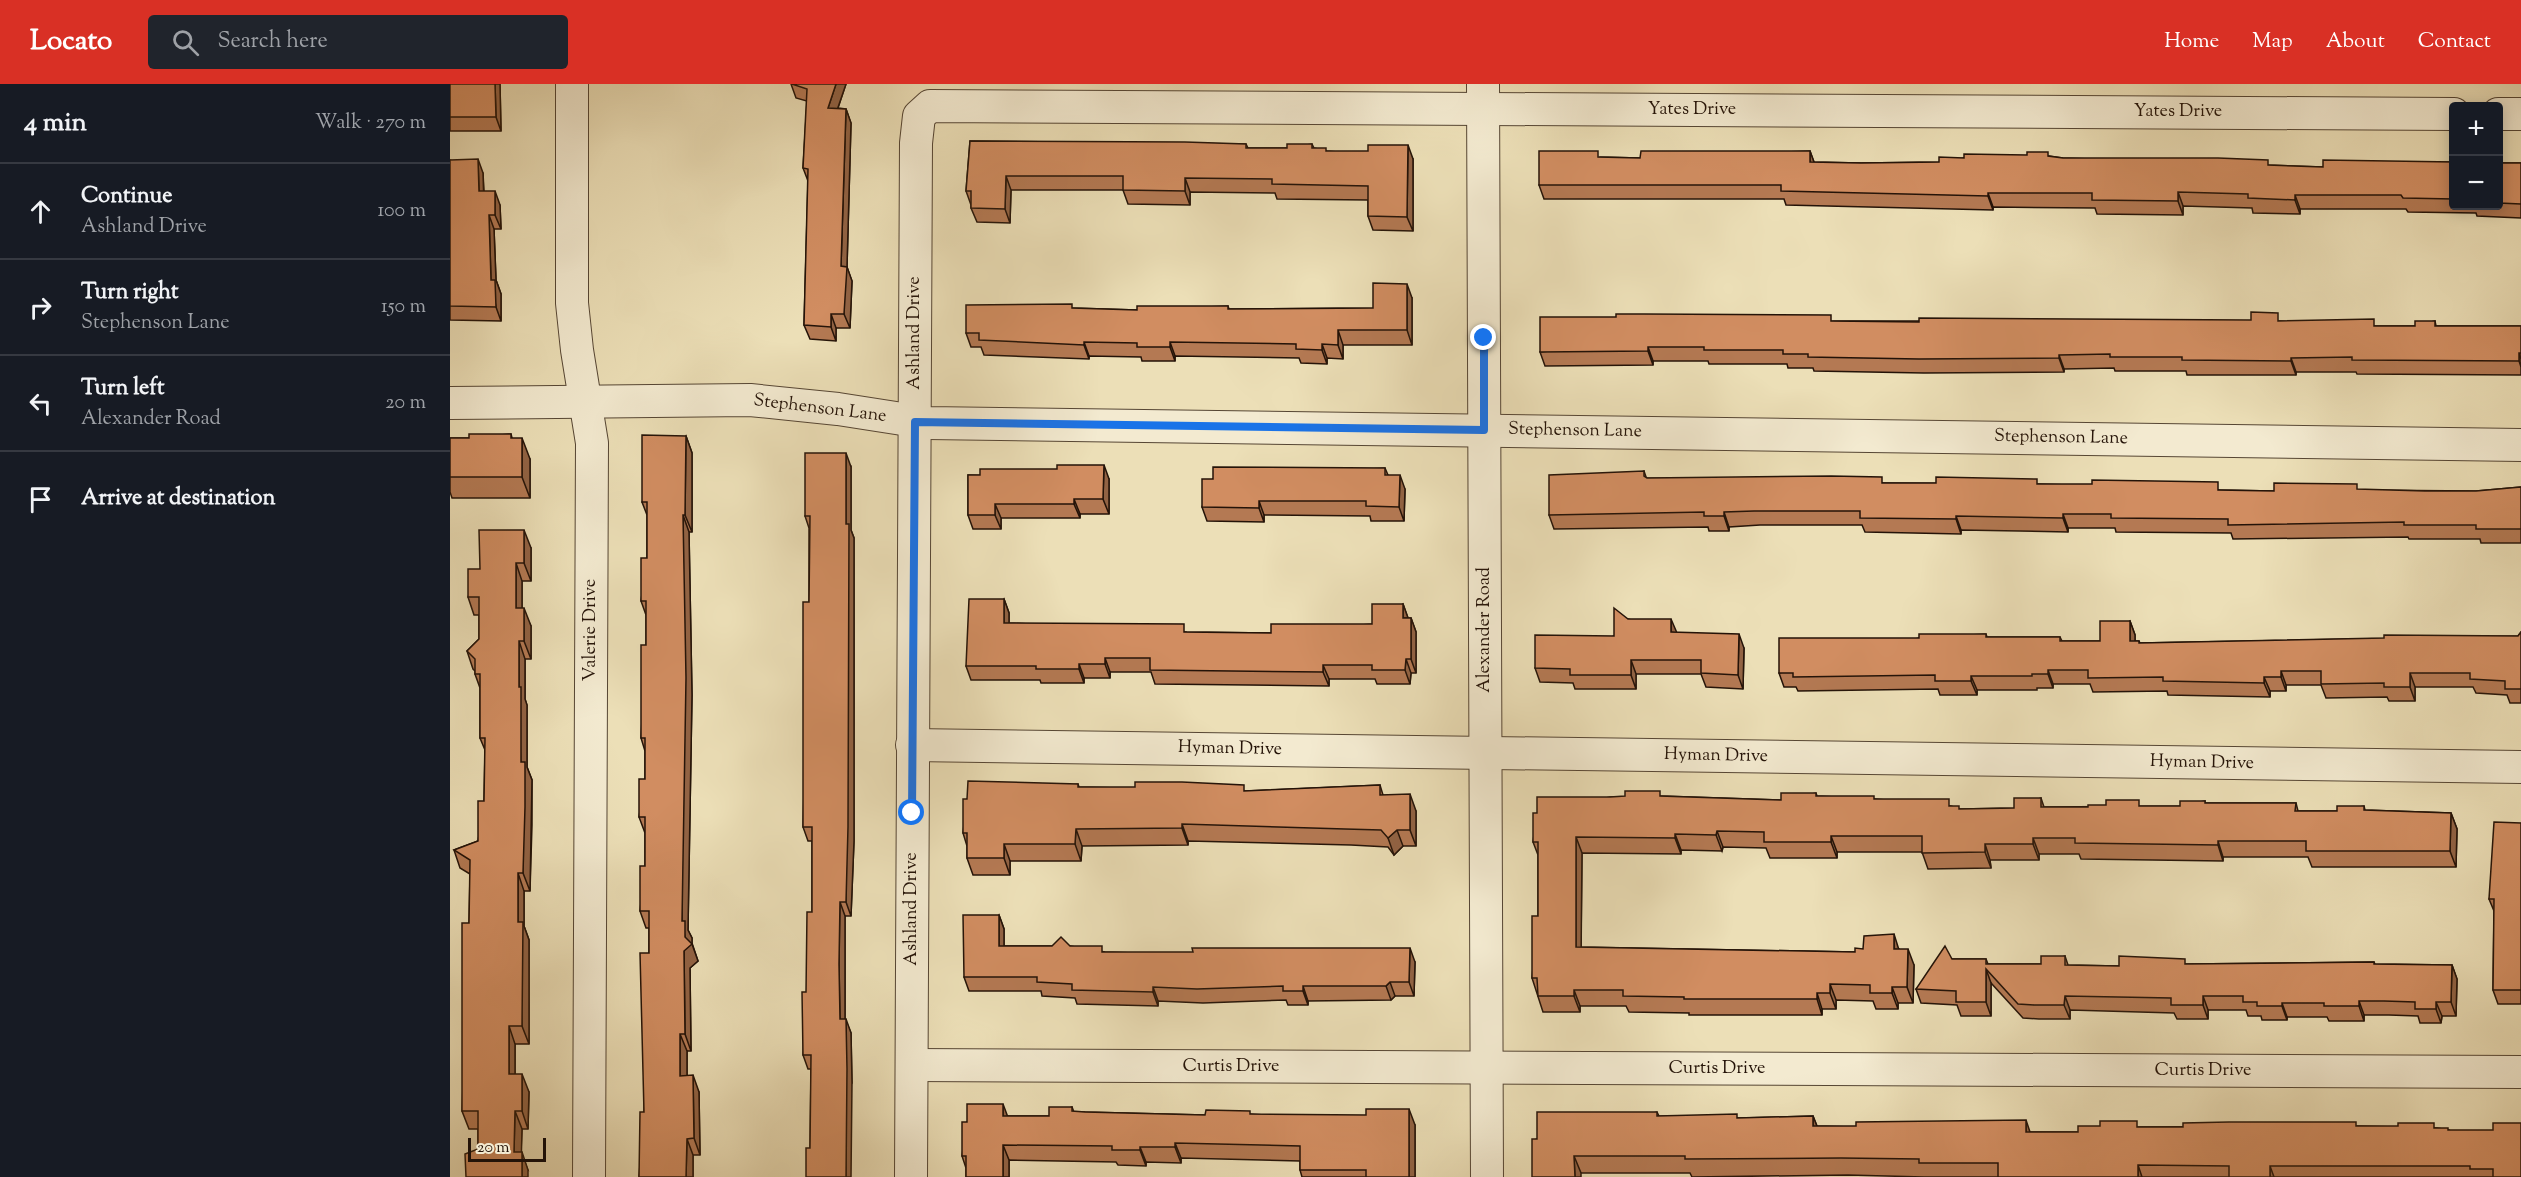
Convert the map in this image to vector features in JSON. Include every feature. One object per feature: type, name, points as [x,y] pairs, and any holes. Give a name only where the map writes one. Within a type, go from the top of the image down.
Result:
[{"type":"street","name":"Valerie Drive","points":[[572,84],[572,303],[592,443],[589,1177]]},
{"type":"street","name":"Yates Drive","points":[[930,106],[1483,96],[2449,114]]},
{"type":"street","name":"Alexander Road","points":[[1483,96],[1487,1177]]},
{"type":"street","name":"Ashland Drive","points":[[911,1177],[916,143],[919,117],[930,106]]},
{"type":"street","points":[[2503,114],[2521,114]]},
{"type":"street","name":"Stephenson Lane","points":[[450,403],[750,400],[838,409],[915,422],[2521,445]]},
{"type":"street","name":"Hyman Drive","points":[[912,745],[2521,767]]},
{"type":"street","name":"Curtis Drive","points":[[912,1065],[2521,1072]]},
{"type":"building","points":[[450,84],[495,84],[496,117],[450,117]]},
{"type":"building","points":[[792,84],[836,84],[828,108],[846,109],[841,266],[847,267],[844,314],[831,314],[831,327],[804,325],[808,169],[803,168],[807,89]]},
{"type":"building","points":[[970,141],[1185,142],[1246,144],[1246,148],[1287,148],[1287,144],[1312,144],[1312,148],[1326,148],[1326,151],[1368,151],[1368,145],[1408,145],[1407,217],[1368,216],[1368,186],[1272,184],[1272,179],[1185,178],[1185,191],[1123,190],[1123,176],[1006,176],[1005,209],[971,208],[971,191],[966,191]]},
{"type":"building","points":[[1539,151],[1598,151],[1598,157],[1640,158],[1641,151],[1810,151],[1810,162],[1861,163],[1939,162],[1939,157],[1964,158],[1964,154],[2027,155],[2027,152],[2048,152],[2048,156],[2063,158],[2268,160],[2268,165],[2323,167],[2323,160],[2449,162],[2449,199],[2403,198],[2401,195],[2295,195],[2295,200],[2248,198],[2248,194],[2178,192],[2178,201],[2092,200],[2092,193],[1988,193],[1988,196],[1781,191],[1781,185],[1539,185]]},
{"type":"building","points":[[478,159],[479,191],[495,191],[495,215],[489,215],[491,280],[495,280],[496,307],[450,306],[450,160]]},
{"type":"building","points":[[2503,163],[2521,163],[2521,204],[2503,203]]},
{"type":"building","points":[[1373,283],[1407,284],[1407,330],[1338,330],[1338,345],[1322,344],[1322,350],[1296,349],[1296,344],[1170,342],[1170,347],[1137,347],[1137,343],[1084,342],[1084,345],[979,340],[979,333],[966,333],[966,305],[1072,304],[1072,308],[1137,310],[1137,306],[1228,306],[1228,309],[1373,308]]},
{"type":"building","points":[[2251,312],[2278,313],[2278,321],[2374,319],[2374,326],[2415,326],[2415,321],[2435,321],[2435,326],[2521,326],[2521,353],[2519,353],[2519,361],[2352,360],[2352,357],[2291,358],[2291,361],[2182,360],[2182,357],[2110,357],[2110,354],[2059,355],[2059,358],[1808,357],[1808,354],[1783,354],[1783,350],[1704,350],[1704,347],[1648,347],[1648,351],[1540,352],[1540,317],[1616,317],[1616,314],[1644,314],[1831,315],[1831,321],[1919,322],[1919,318],[2251,320]]},
{"type":"building","points":[[469,434],[511,434],[511,438],[522,438],[522,477],[450,477],[450,438],[469,438]]},
{"type":"building","points":[[642,435],[686,436],[685,515],[683,515],[686,678],[682,921],[685,921],[685,937],[692,944],[684,951],[685,1034],[680,1034],[680,1076],[693,1075],[694,1138],[687,1139],[686,1177],[639,1177],[640,1112],[644,1112],[640,953],[649,953],[649,911],[640,911],[640,866],[645,866],[645,817],[639,817],[639,779],[645,779],[645,738],[641,738],[641,645],[646,645],[646,601],[641,601],[641,558],[647,558],[647,502],[642,502]]},
{"type":"building","points":[[805,453],[846,453],[846,524],[849,524],[848,827],[846,902],[840,902],[839,964],[840,1019],[846,1019],[846,1177],[806,1177],[806,1148],[810,1148],[811,1055],[803,1055],[802,992],[806,992],[807,912],[812,912],[812,827],[803,827],[803,602],[809,602],[810,516],[805,516]]},
{"type":"building","points":[[1057,465],[1104,465],[1103,499],[1074,499],[1074,504],[995,504],[995,515],[968,515],[968,475],[980,475],[980,469],[1057,469]]},
{"type":"building","points":[[1213,467],[1385,468],[1385,475],[1400,475],[1399,507],[1366,506],[1366,501],[1259,501],[1259,508],[1202,507],[1202,479],[1213,479]]},
{"type":"building","points":[[1644,471],[1644,476],[1647,478],[1882,477],[1882,483],[1936,483],[1936,477],[2037,479],[2037,484],[2092,484],[2092,480],[2218,482],[2218,490],[2274,491],[2274,483],[2357,484],[2357,489],[2425,491],[2476,491],[2521,487],[2521,529],[2476,529],[2476,525],[2404,525],[2404,522],[2228,525],[2228,519],[2111,518],[2111,514],[2063,514],[2063,518],[1956,516],[1956,519],[1860,518],[1860,511],[1724,512],[1724,516],[1704,516],[1704,512],[1549,515],[1549,475]]},
{"type":"building","points":[[479,530],[524,530],[524,563],[516,563],[516,608],[524,608],[524,641],[519,641],[521,762],[525,762],[523,873],[518,873],[518,922],[523,922],[522,1026],[509,1026],[509,1074],[522,1074],[522,1111],[515,1111],[514,1152],[522,1152],[522,1177],[466,1177],[465,1154],[478,1149],[478,1111],[462,1111],[462,923],[469,923],[470,860],[454,850],[478,841],[478,801],[484,801],[485,738],[480,738],[480,674],[475,674],[475,659],[467,651],[479,639],[479,597],[468,597],[468,569],[480,569]]},
{"type":"building","points":[[969,599],[1004,599],[1004,623],[1184,624],[1184,632],[1271,633],[1271,624],[1372,624],[1372,604],[1403,604],[1403,618],[1411,618],[1411,659],[1406,659],[1405,670],[1372,670],[1372,665],[1323,665],[1323,672],[1150,670],[1150,658],[1105,658],[1105,664],[1079,664],[1079,669],[1036,669],[1036,666],[966,666]]},
{"type":"building","points":[[1614,608],[1628,619],[1671,619],[1671,632],[1739,634],[1738,675],[1701,673],[1701,660],[1631,660],[1631,675],[1570,675],[1570,669],[1535,668],[1535,635],[1614,636]]},
{"type":"building","points":[[2100,621],[2130,621],[2130,641],[2139,641],[2139,643],[2384,638],[2384,635],[2518,636],[2521,632],[2521,689],[2505,689],[2505,681],[2470,679],[2470,673],[2410,673],[2410,687],[2384,687],[2384,683],[2321,684],[2321,671],[2281,671],[2281,677],[2264,677],[2264,683],[2163,681],[2163,677],[2088,678],[2088,670],[2048,670],[2048,674],[2032,674],[2032,676],[1971,676],[1971,681],[1935,681],[1935,675],[1793,677],[1793,673],[1779,673],[1779,638],[1919,638],[1919,634],[1986,634],[1986,637],[2060,637],[2060,641],[2100,641]]},
{"type":"building","points":[[968,781],[1078,784],[1078,787],[1135,787],[1135,782],[1182,782],[1244,785],[1244,791],[1380,785],[1380,795],[1410,794],[1410,830],[1397,830],[1388,838],[1381,830],[1182,824],[1182,828],[1076,829],[1075,844],[1004,844],[1004,858],[967,858],[967,833],[963,833],[963,799],[967,799]]},
{"type":"building","points":[[1625,791],[1660,791],[1660,796],[1781,800],[1781,793],[1816,793],[1816,796],[1874,796],[1874,799],[1949,799],[1949,806],[1959,806],[1959,809],[2014,808],[2014,798],[2041,798],[2041,807],[2088,807],[2088,805],[2106,805],[2106,800],[2139,800],[2139,806],[2180,806],[2180,801],[2296,803],[2295,811],[2337,811],[2337,806],[2364,806],[2364,810],[2451,813],[2450,851],[2306,851],[2306,841],[2218,841],[2218,845],[2075,843],[2075,838],[2033,838],[2033,844],[1985,844],[1985,852],[1922,853],[1922,836],[1831,836],[1831,842],[1764,842],[1764,832],[1717,831],[1716,835],[1675,834],[1675,838],[1576,837],[1576,947],[1855,952],[1855,948],[1863,949],[1864,936],[1894,934],[1894,949],[1908,949],[1907,987],[1892,987],[1892,993],[1870,993],[1870,985],[1830,984],[1830,993],[1817,993],[1817,999],[1684,999],[1684,997],[1623,996],[1623,990],[1574,990],[1574,996],[1538,996],[1537,978],[1532,978],[1532,916],[1538,916],[1538,842],[1533,842],[1533,813],[1537,813],[1537,797],[1625,796]]},
{"type":"building","points":[[2494,822],[2521,823],[2521,990],[2493,990],[2494,899],[2489,899]]},
{"type":"building","points":[[963,915],[999,915],[999,946],[1052,946],[1061,937],[1070,946],[1102,946],[1102,952],[1193,952],[1192,948],[1410,948],[1409,982],[1390,982],[1386,986],[1303,986],[1303,991],[1283,991],[1283,986],[1197,989],[1153,987],[1153,992],[1072,990],[1072,984],[1037,982],[1037,977],[964,977]]},
{"type":"building","points":[[1945,946],[1952,959],[1986,959],[1986,964],[2041,964],[2041,956],[2065,956],[2065,965],[2119,966],[2119,956],[2185,959],[2185,964],[2374,962],[2374,964],[2452,965],[2451,1002],[2436,1002],[2436,1009],[2415,1009],[2415,1002],[2359,1001],[2359,1006],[2282,1003],[2282,1006],[2257,1006],[2257,1002],[2243,1002],[2243,996],[2203,996],[2203,1005],[2171,1005],[2171,998],[2065,996],[2064,1005],[2018,1004],[1986,969],[1986,1002],[1956,1002],[1956,991],[1916,989]]},
{"type":"building","points":[[967,1104],[1003,1104],[1003,1116],[1049,1116],[1049,1107],[1072,1107],[1072,1111],[1085,1112],[1205,1115],[1206,1110],[1250,1111],[1250,1114],[1366,1115],[1366,1109],[1409,1109],[1409,1177],[1366,1177],[1366,1170],[1300,1170],[1300,1146],[1175,1143],[1175,1147],[1140,1147],[1140,1150],[1112,1150],[1112,1146],[1003,1145],[1003,1177],[966,1177],[966,1156],[962,1156],[962,1122],[967,1122]]},
{"type":"building","points":[[1537,1112],[1657,1112],[1657,1116],[1737,1114],[1737,1118],[1813,1116],[1813,1126],[1856,1126],[1856,1122],[2026,1120],[2026,1132],[2078,1132],[2078,1126],[2100,1126],[2100,1121],[2137,1121],[2137,1127],[2183,1127],[2183,1123],[2229,1122],[2356,1122],[2356,1126],[2434,1123],[2434,1128],[2448,1128],[2448,1130],[2493,1130],[2493,1123],[2521,1123],[2521,1177],[2493,1177],[2493,1169],[2470,1169],[2470,1166],[2270,1166],[2270,1177],[2229,1177],[2229,1166],[2138,1165],[2138,1177],[1998,1177],[1998,1163],[1919,1163],[1919,1159],[1685,1159],[1685,1156],[1574,1156],[1575,1177],[1532,1177],[1532,1139],[1537,1139]]},
{"type":"route","points":[[912,813],[915,422],[1484,430],[1484,338]]}]
